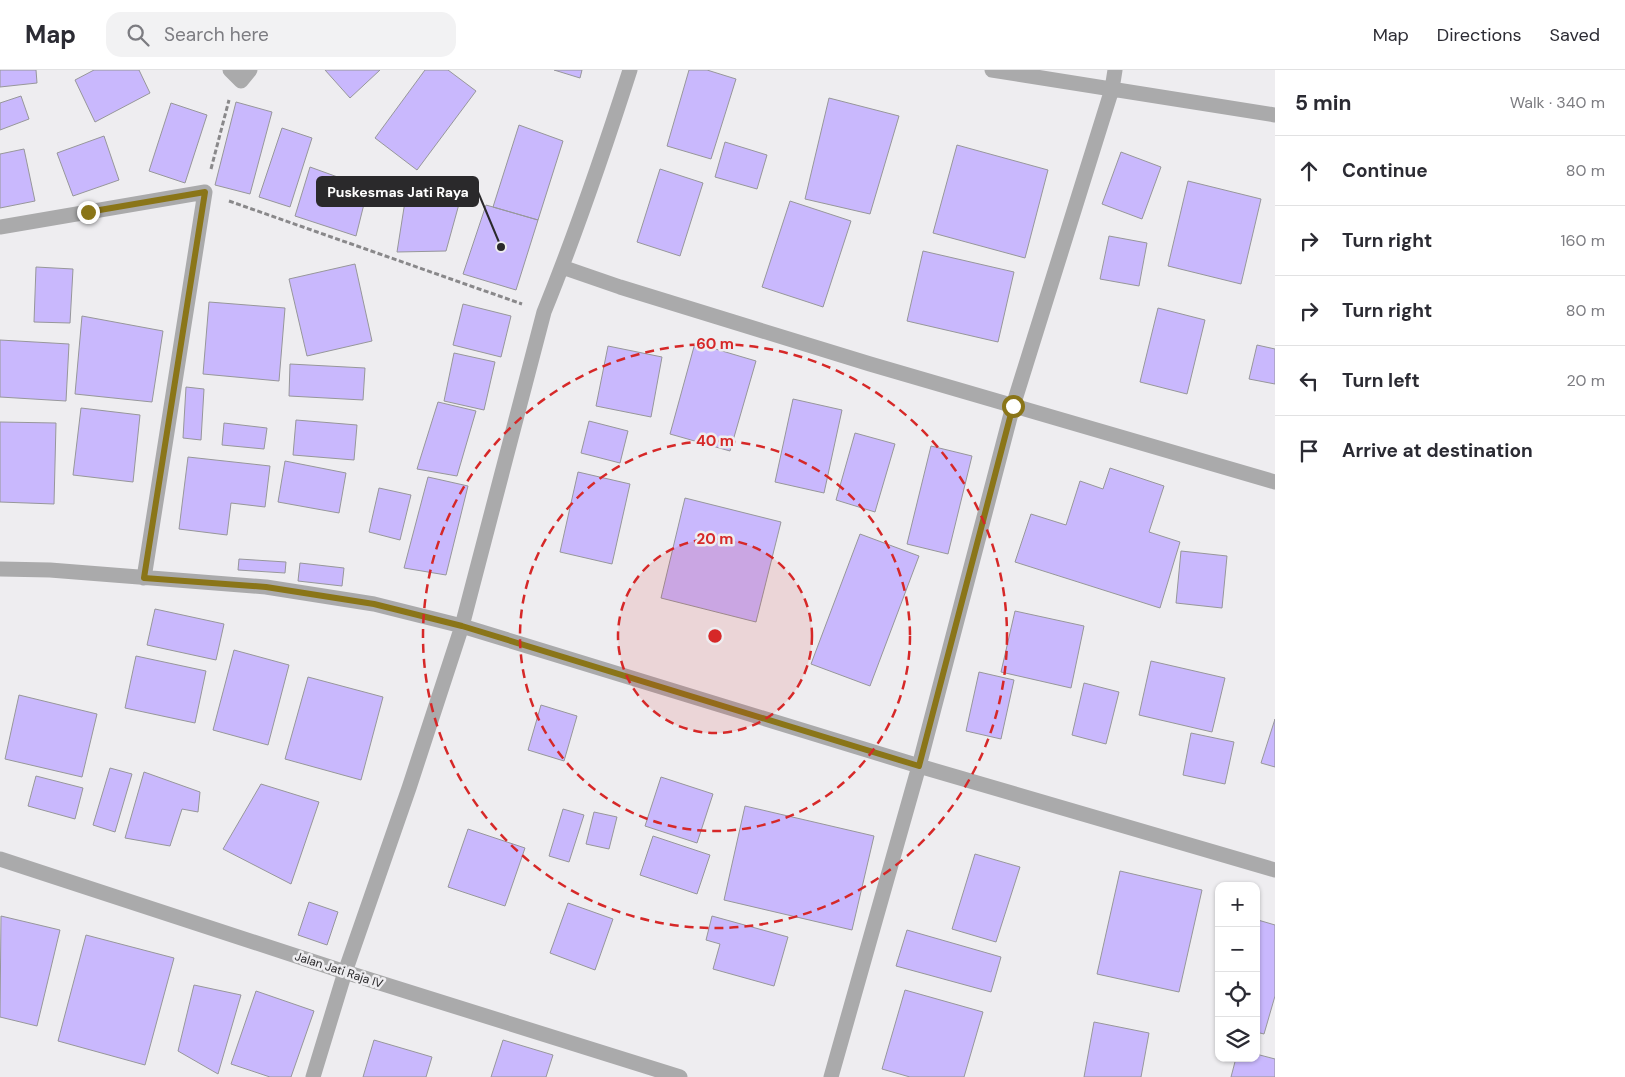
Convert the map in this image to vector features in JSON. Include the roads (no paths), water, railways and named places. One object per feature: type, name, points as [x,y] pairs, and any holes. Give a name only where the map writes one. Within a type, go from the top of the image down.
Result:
[{"type":"street","points":[[230,70],[246,75]]},
{"type":"street","points":[[314,1077],[345,972],[409,788],[462,626],[544,312],[562,267],[630,70]]},
{"type":"street","points":[[992,70],[1275,115]]},
{"type":"street","points":[[831,1077],[919,766],[1013,406],[1112,89],[1115,70]]},
{"type":"street","points":[[0,228],[205,192],[144,578]]},
{"type":"street","points":[[562,267],[760,331],[1275,482]]},
{"type":"street","points":[[0,569],[50,570],[266,587],[374,604],[462,626],[919,766],[1275,870]]},
{"type":"street","name":"Jalan Jati Raja IV","points":[[0,859],[345,972],[680,1077]]},
{"type":"place","name":"Puskesmas Jati Raya","points":[[501,247]]}]
